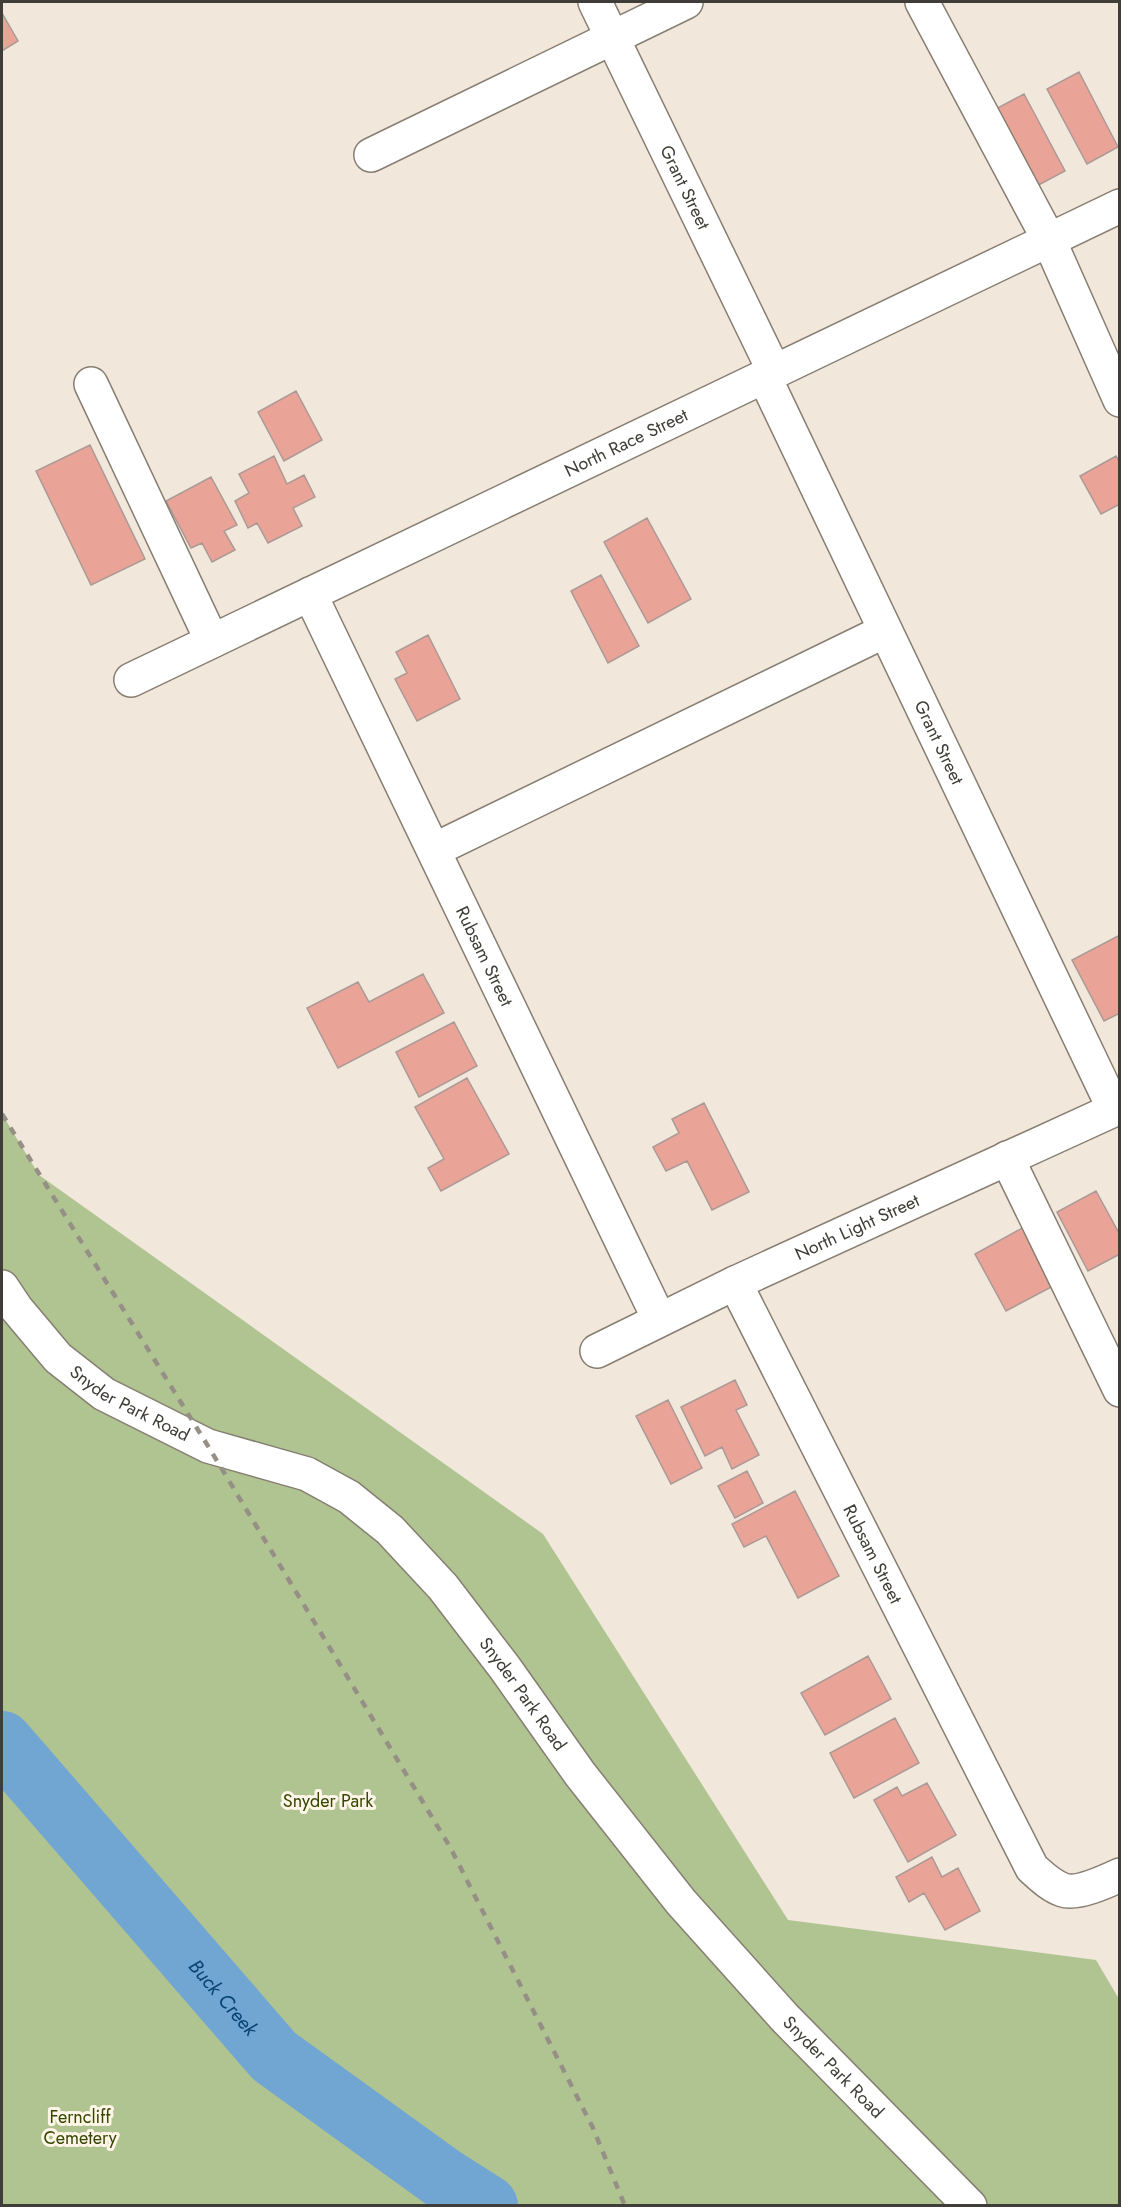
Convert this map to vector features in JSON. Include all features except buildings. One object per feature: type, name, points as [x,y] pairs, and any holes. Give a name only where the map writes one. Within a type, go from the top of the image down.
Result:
[{"type":"street","name":"Grant Street","points":[[595,2],[769,374],[885,631],[1117,1108]]},
{"type":"street","points":[[371,155],[686,2]]},
{"type":"street","points":[[922,2],[1049,240],[1119,400]]},
{"type":"street","name":"North Race Street","points":[[131,680],[1119,206]]},
{"type":"street","points":[[91,384],[212,641]]},
{"type":"street","name":"Rubsam Street","points":[[310,594],[659,1319]]},
{"type":"street","points":[[434,850],[885,631]]},
{"type":"street","name":"North Light Street","points":[[597,1351],[735,1283],[1117,1108]]},
{"type":"street","points":[[1007,1158],[1119,1390]]},
{"type":"street","name":"Rubsam Street","points":[[735,1283],[1032,1868],[1046,1881],[1066,1891],[1100,1884],[1119,1875]]},
{"type":"street","name":"Snyder Park Road","points":[[2,1287],[16,1308],[58,1358],[104,1394],[208,1446],[306,1474],[350,1497],[390,1530],[443,1587],[505,1668],[580,1774],[681,1902],[785,2018],[970,2205]]},
{"type":"green space","name":"Snyder Park","points":[[2,1114],[39,1175],[543,1534],[788,1920],[1096,1960],[1119,1999],[1119,2205],[2,2205]]},
{"type":"waterway","name":"Buck Creek","points":[[2,1742],[274,2056],[443,2178],[487,2206]]},
{"type":"railway","points":[[2,1114],[208,1446],[450,1847],[593,2128],[625,2206]]},
{"type":"park label","name":"Ferncliff Cemetery","points":[[80,2127]]}]
